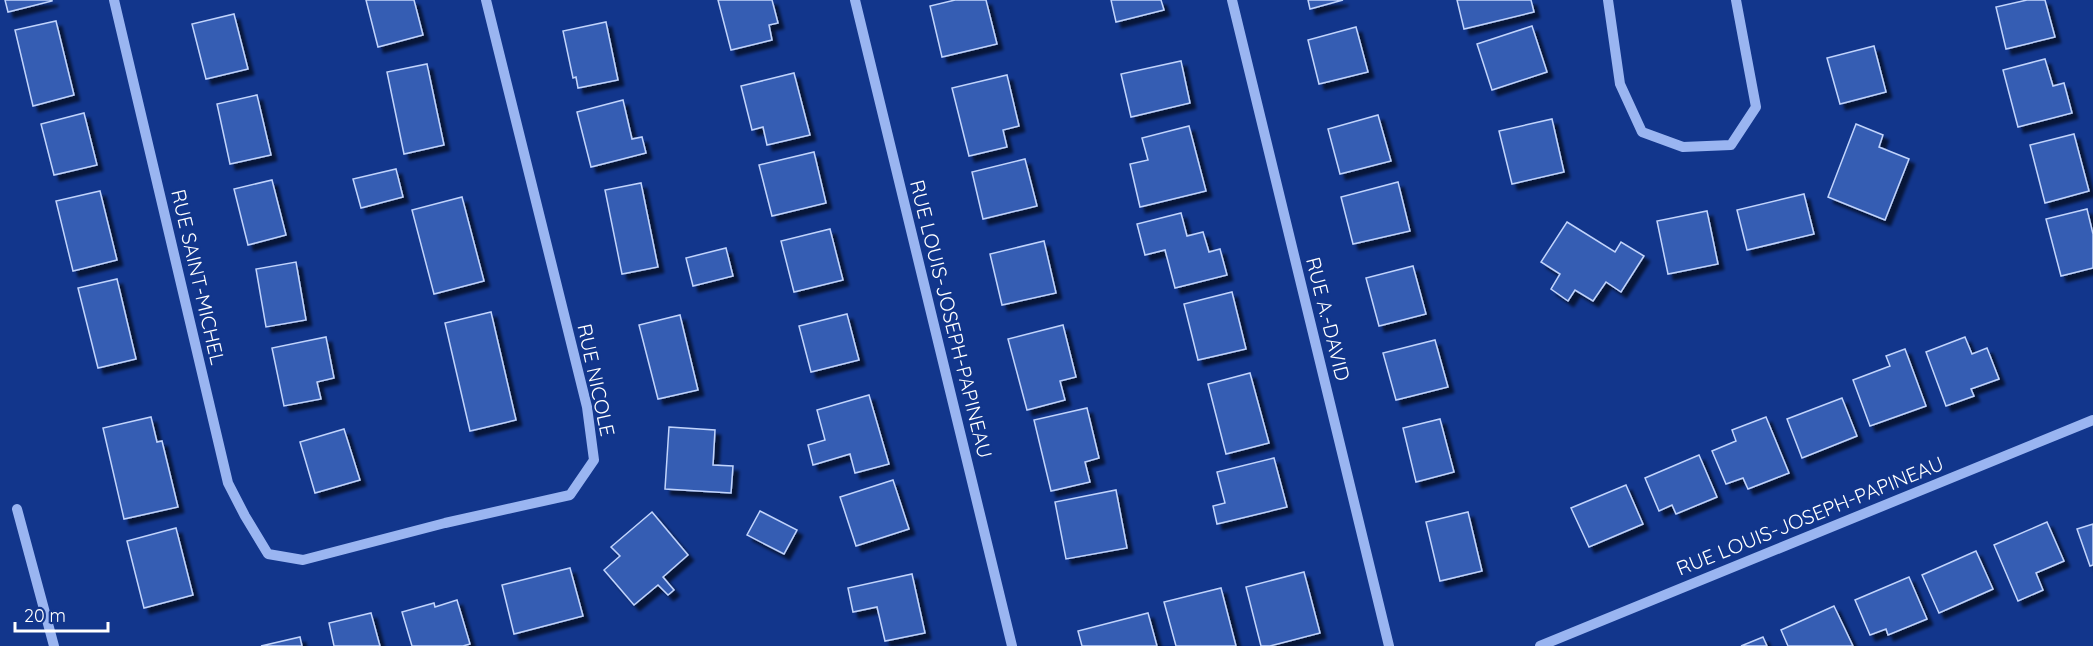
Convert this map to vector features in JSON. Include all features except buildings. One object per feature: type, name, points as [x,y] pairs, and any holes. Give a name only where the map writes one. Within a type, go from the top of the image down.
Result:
[{"type":"street","name":"RUE SAINT-MICHEL","points":[[114,0],[228,483],[268,554]]},
{"type":"street","name":"RUE NICOLE","points":[[268,554],[303,560],[445,523],[570,495],[594,460],[587,407],[486,0]]},
{"type":"street","name":"RUE LOUIS-JOSEPH-PAPINEAU","points":[[855,0],[1012,646]]},
{"type":"street","name":"RUE A.-DAVID","points":[[1232,0],[1389,646]]},
{"type":"street","points":[[1608,0],[1620,84],[1642,132],[1683,147],[1731,145],[1756,106],[1736,0]]},
{"type":"street","name":"RUE LOUIS-JOSEPH-PAPINEAU","points":[[1540,646],[2093,420]]},
{"type":"street","points":[[17,509],[54,646]]}]
